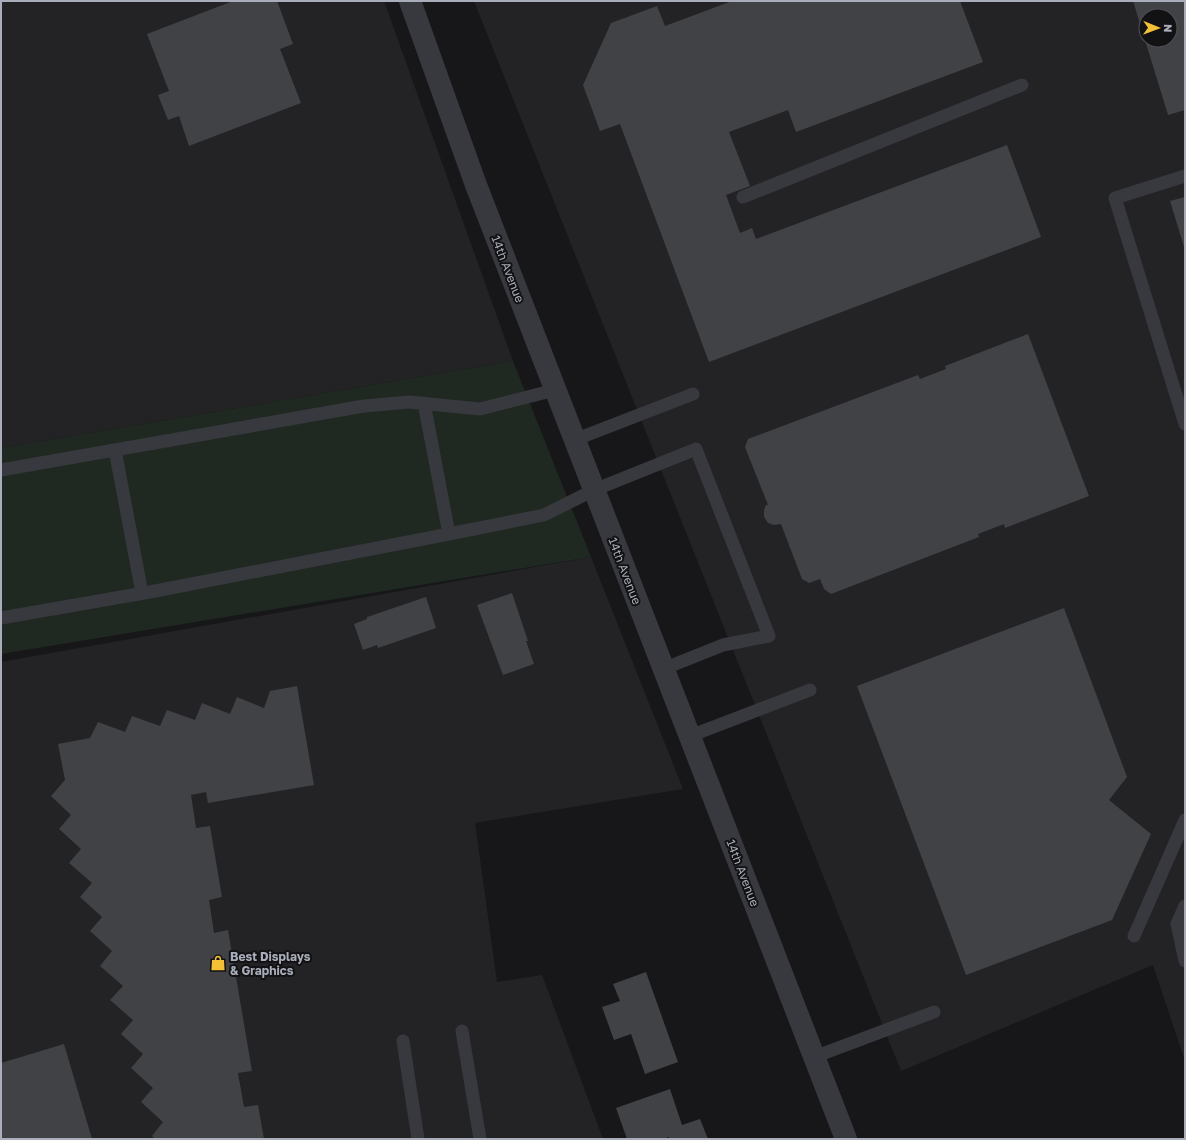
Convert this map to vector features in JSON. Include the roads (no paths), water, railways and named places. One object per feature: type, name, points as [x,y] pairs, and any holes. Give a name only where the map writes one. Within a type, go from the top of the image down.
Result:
[{"type":"street","name":"14th Avenue","points":[[410,1],[476,185],[846,1139]]},
{"type":"lane","points":[[743,197],[1022,85]]},
{"type":"lane","points":[[1185,176],[1115,198],[1185,424]]},
{"type":"lane","points":[[1,470],[364,406],[409,402],[480,409],[555,390]]},
{"type":"lane","points":[[574,440],[693,394]]},
{"type":"lane","points":[[424,403],[449,534]]},
{"type":"lane","points":[[1,618],[142,593],[544,515],[594,490],[696,449],[769,636],[723,645],[663,669]]},
{"type":"lane","points":[[116,450],[142,593]]},
{"type":"lane","points":[[690,736],[810,690]]},
{"type":"lane","points":[[1134,936],[1185,820]]},
{"type":"lane","points":[[1185,906],[1176,924],[1185,961]]},
{"type":"lane","points":[[814,1057],[934,1012]]},
{"type":"lane","points":[[462,1031],[480,1139]]},
{"type":"lane","points":[[403,1041],[418,1139]]},
{"type":"place","name":"Best Displays & Graphics","points":[[218,963]]}]
